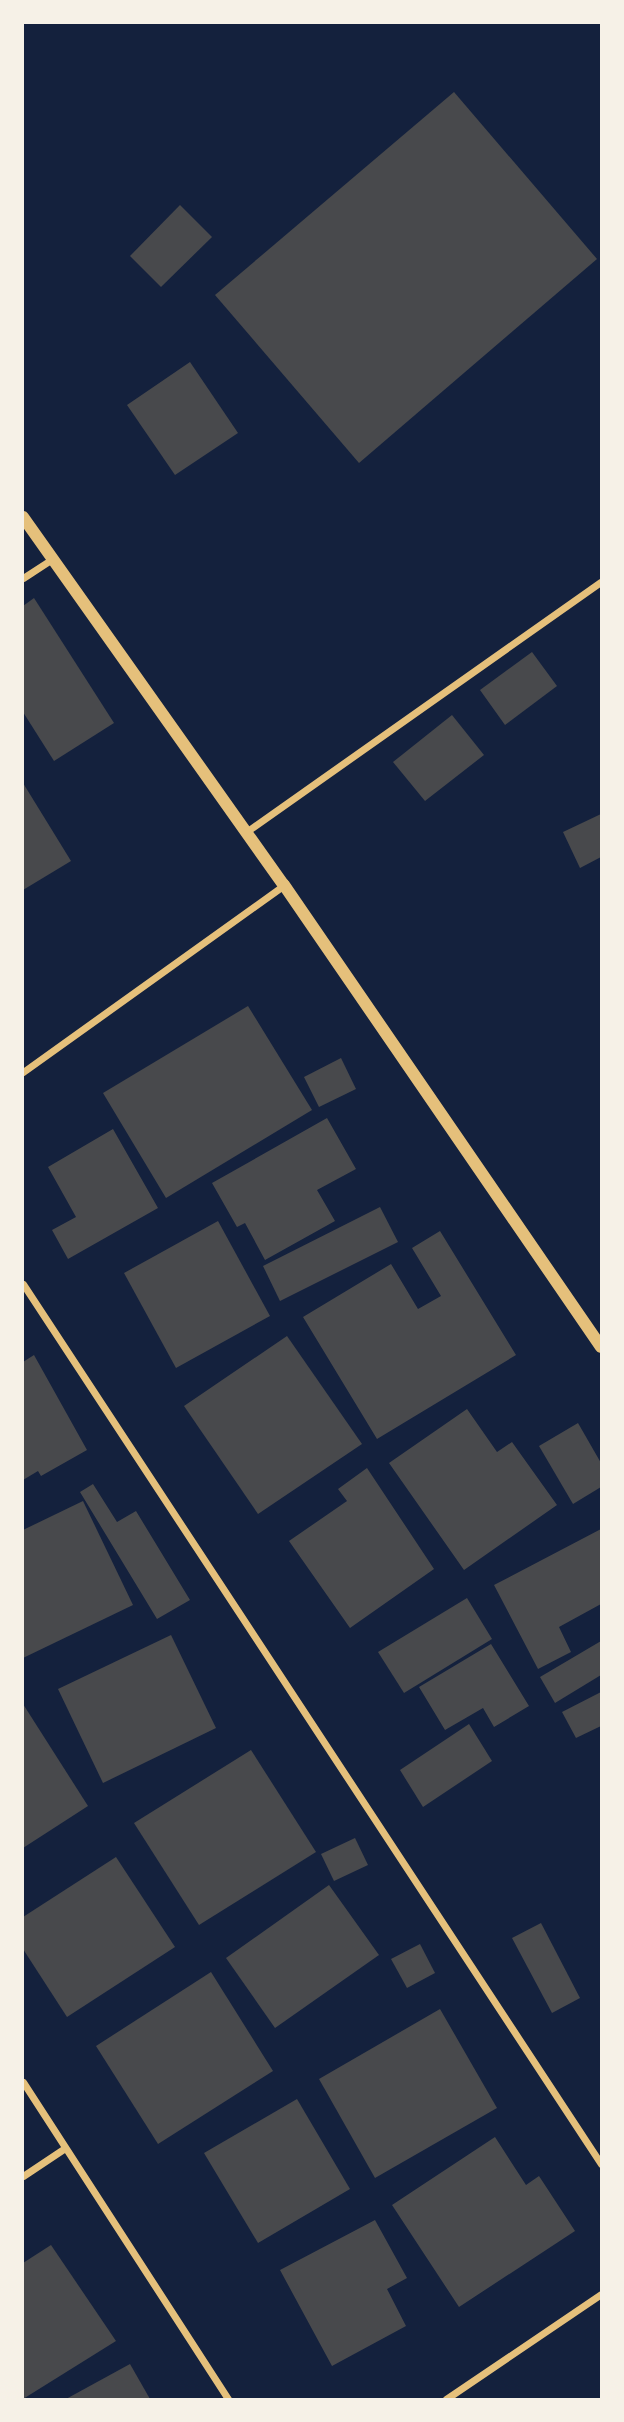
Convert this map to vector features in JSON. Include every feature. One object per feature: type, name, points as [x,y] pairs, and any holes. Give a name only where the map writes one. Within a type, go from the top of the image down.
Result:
[{"type":"street","points":[[23,517],[284,886],[601,1347]]},
{"type":"street","points":[[23,578],[52,559]]},
{"type":"street","points":[[246,832],[601,582]]},
{"type":"street","points":[[23,1072],[284,886]]},
{"type":"street","points":[[23,1284],[601,2164]]},
{"type":"street","points":[[23,2082],[228,2399]]},
{"type":"street","points":[[23,2176],[65,2148]]},
{"type":"street","points":[[446,2399],[601,2294]]},
{"type":"building","points":[[454,92],[597,259],[359,463],[215,295]]},
{"type":"building","points":[[180,205],[212,237],[161,287],[130,256]]},
{"type":"building","points":[[190,362],[238,433],[175,475],[127,405]]},
{"type":"building","points":[[34,598],[114,723],[54,761],[23,712],[23,606]]},
{"type":"building","points":[[532,652],[557,686],[505,725],[480,690]]},
{"type":"building","points":[[452,715],[484,755],[425,801],[393,762]]},
{"type":"building","points":[[23,783],[71,861],[23,890]]},
{"type":"building","points":[[601,814],[601,857],[580,868],[563,832]]},
{"type":"building","points":[[248,1006],[312,1110],[166,1198],[103,1093]]},
{"type":"building","points":[[341,1058],[356,1089],[319,1107],[304,1077]]},
{"type":"building","points":[[327,1118],[356,1169],[317,1190],[335,1221],[265,1260],[245,1223],[237,1227],[212,1183]]},
{"type":"building","points":[[113,1129],[158,1208],[68,1259],[52,1230],[76,1217],[48,1167]]},
{"type":"building","points":[[380,1207],[398,1242],[280,1301],[263,1266]]},
{"type":"building","points":[[218,1221],[270,1316],[176,1368],[124,1273]]},
{"type":"building","points":[[440,1231],[516,1355],[377,1439],[303,1317],[391,1264],[418,1309],[441,1296],[412,1248]]},
{"type":"building","points":[[287,1336],[362,1444],[258,1514],[184,1406]]},
{"type":"building","points":[[34,1355],[87,1450],[41,1476],[38,1471],[23,1480],[23,1362]]},
{"type":"building","points":[[467,1409],[497,1452],[512,1442],[557,1505],[464,1570],[389,1463]]},
{"type":"building","points":[[578,1423],[601,1463],[601,1487],[573,1504],[539,1446]]},
{"type":"building","points":[[367,1468],[434,1569],[350,1628],[289,1541],[347,1501],[338,1489]]},
{"type":"building","points":[[93,1484],[117,1522],[136,1511],[190,1600],[157,1619],[80,1492]]},
{"type":"building","points":[[83,1501],[133,1605],[23,1658],[23,1530]]},
{"type":"building","points":[[601,1529],[601,1604],[559,1627],[571,1652],[538,1669],[494,1585]]},
{"type":"building","points":[[467,1598],[492,1639],[404,1693],[378,1652]]},
{"type":"building","points":[[171,1635],[216,1728],[103,1783],[58,1689]]},
{"type":"building","points":[[601,1641],[601,1675],[555,1703],[540,1677]]},
{"type":"building","points":[[491,1644],[529,1706],[494,1727],[483,1708],[445,1730],[419,1687]]},
{"type":"building","points":[[601,1692],[601,1726],[576,1738],[562,1712]]},
{"type":"building","points":[[23,1704],[88,1806],[23,1848]]},
{"type":"building","points":[[469,1724],[492,1761],[423,1807],[400,1770]]},
{"type":"building","points":[[251,1750],[316,1852],[199,1925],[134,1823]]},
{"type":"building","points":[[355,1838],[368,1865],[334,1881],[321,1854]]},
{"type":"building","points":[[116,1857],[175,1947],[67,2017],[23,1949],[23,1917]]},
{"type":"building","points":[[329,1885],[379,1955],[275,2028],[226,1958]]},
{"type":"building","points":[[541,1923],[580,1998],[552,2013],[512,1938]]},
{"type":"building","points":[[420,1944],[435,1973],[407,1988],[391,1959]]},
{"type":"building","points":[[211,1972],[273,2071],[158,2144],[96,2046]]},
{"type":"building","points":[[440,2009],[497,2108],[375,2178],[319,2079]]},
{"type":"building","points":[[297,2099],[350,2189],[258,2243],[204,2153]]},
{"type":"building","points":[[495,2137],[526,2185],[539,2176],[575,2231],[459,2307],[392,2205]]},
{"type":"building","points":[[375,2220],[407,2278],[387,2289],[406,2326],[332,2366],[280,2270]]},
{"type":"building","points":[[51,2245],[116,2341],[23,2399],[23,2263]]},
{"type":"building","points":[[130,2364],[150,2399],[66,2399]]}]
